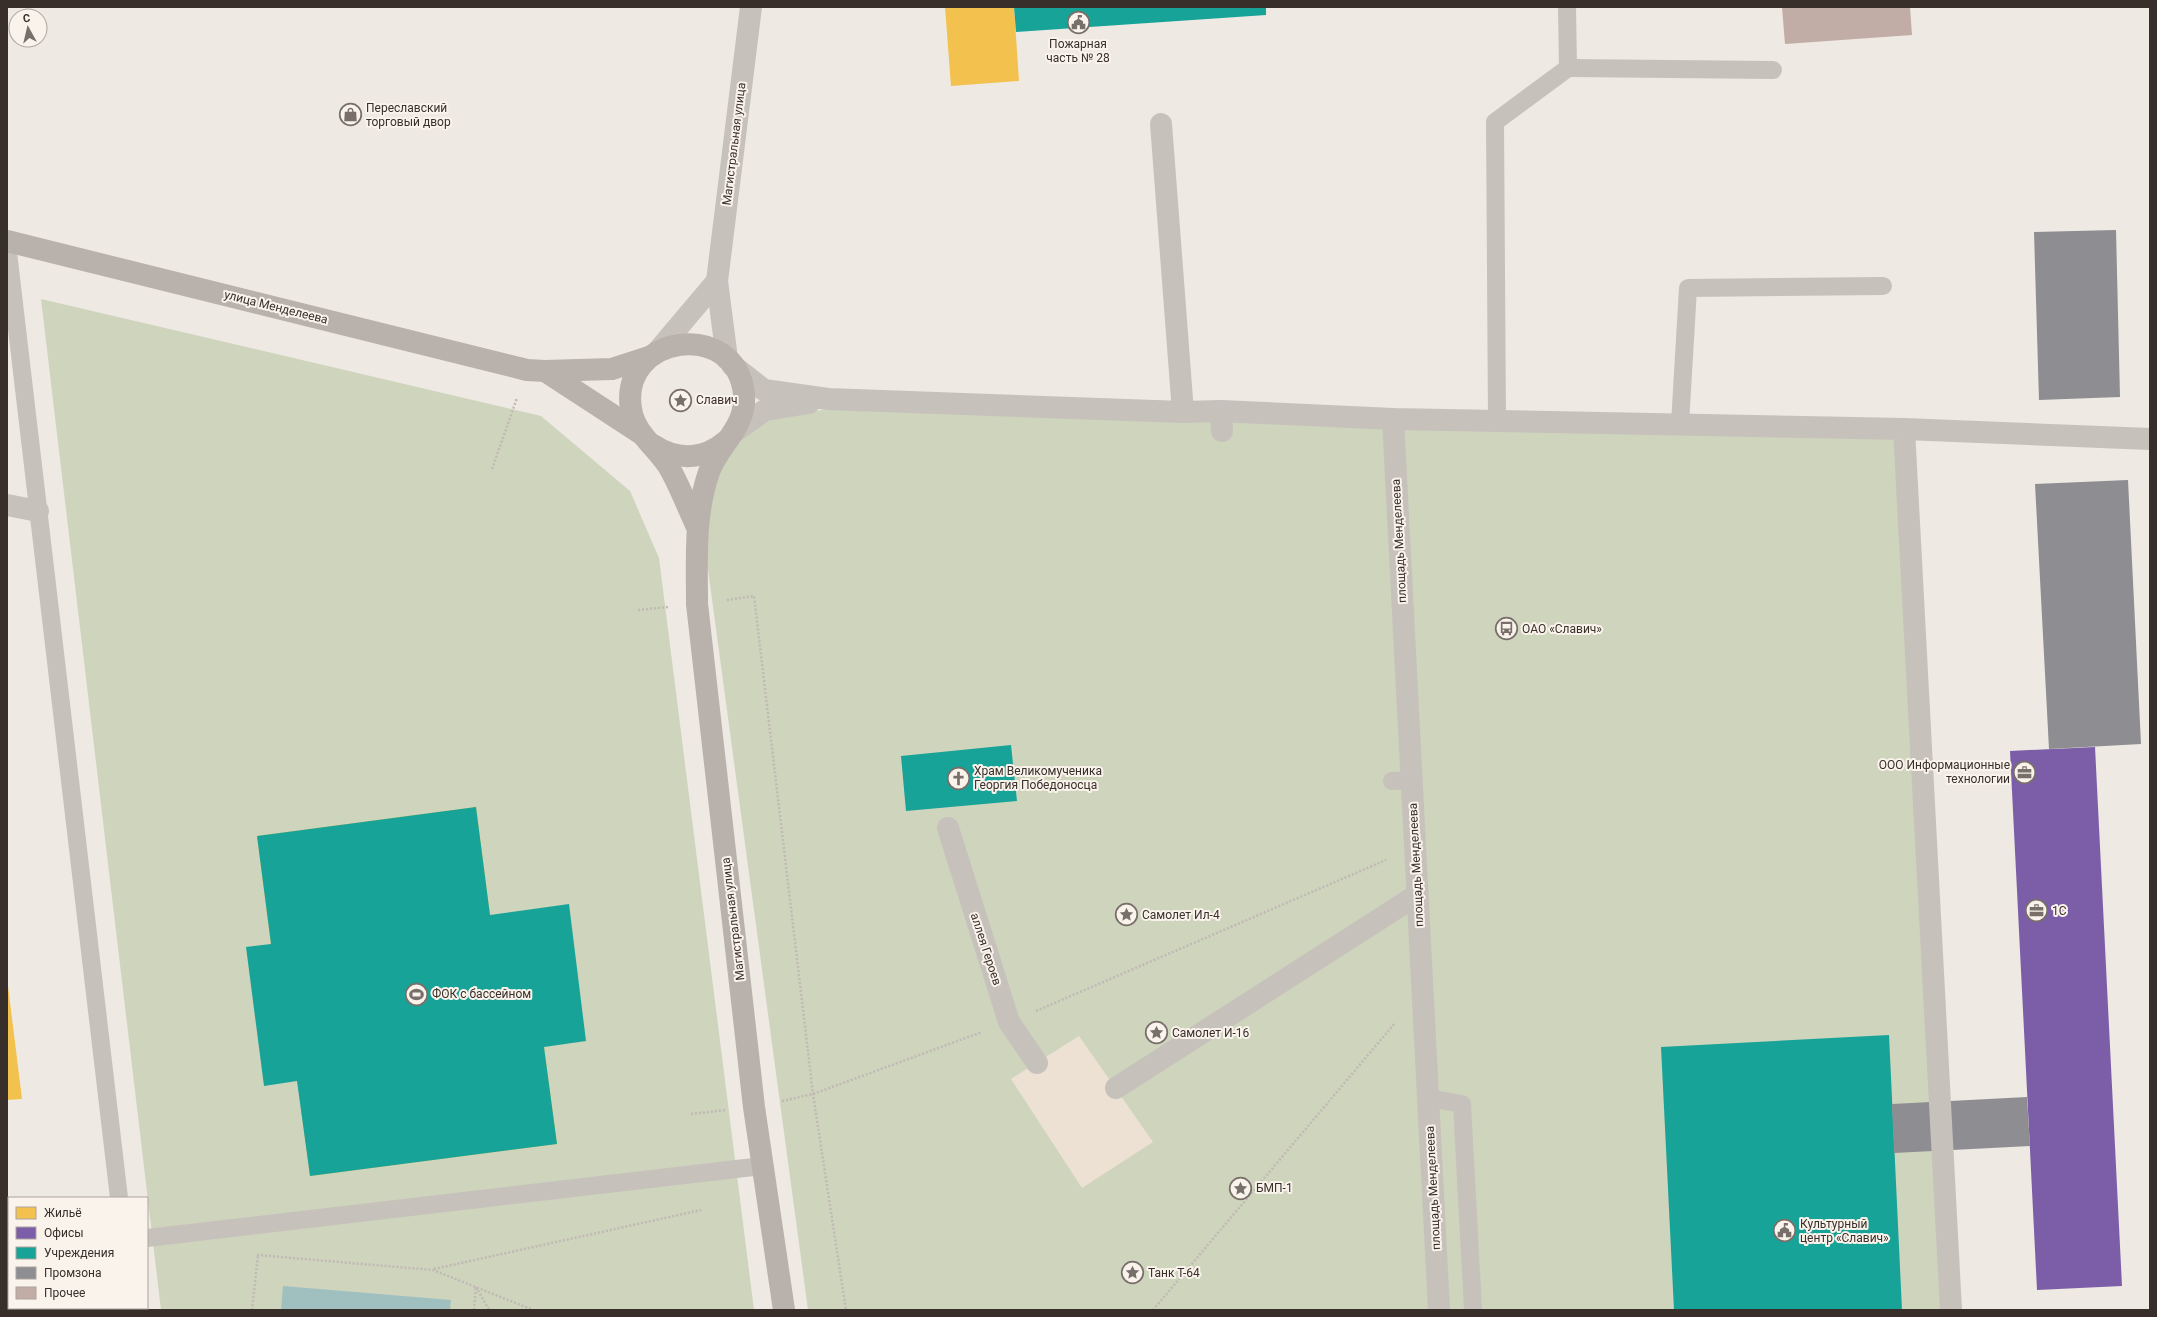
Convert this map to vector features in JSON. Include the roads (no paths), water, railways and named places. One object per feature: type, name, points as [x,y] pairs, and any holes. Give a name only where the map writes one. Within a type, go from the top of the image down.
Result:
[{"type":"main road","name":"улица Менделеева","points":[[7,241],[536,370]]},
{"type":"main road","points":[[536,370],[612,369],[653,355],[669,346],[684,343],[698,344],[712,348],[730,362],[740,377],[744,398],[743,412],[709,472],[697,527]]},
{"type":"main road","points":[[653,355],[636,375],[630,398],[631,410],[645,438],[670,468],[697,527]]},
{"type":"main road","points":[[536,370],[645,438],[662,451],[676,456],[690,457],[711,452],[731,435]]},
{"type":"main road","name":"Магистральная улица","points":[[697,527],[696,604],[754,1107],[784,1310]]},
{"type":"street","name":"Магистральная улица","points":[[730,362],[717,281],[751,7]]},
{"type":"street","points":[[1161,124],[1183,412]]},
{"type":"street","points":[[653,355],[717,281]]},
{"type":"street","points":[[730,362],[764,390],[828,399],[1183,412],[1222,421],[1393,419],[1904,429],[2148,444]]},
{"type":"street","points":[[731,435],[765,410],[828,399]]},
{"type":"street","name":"площадь Менделеева","points":[[1393,419],[1401,780],[1415,847],[1439,1310]]},
{"type":"street","points":[[1904,429],[1952,1310]]},
{"type":"street","points":[[7,505],[38,511]]},
{"type":"street","name":"аллея Героев","points":[[948,828],[1010,1022],[1037,1063]]},
{"type":"street","points":[[1116,1088],[1417,895]]},
{"type":"lane","points":[[1567,7],[1568,68]]},
{"type":"lane","points":[[1497,421],[1495,122],[1568,68],[1773,70]]},
{"type":"lane","points":[[7,244],[119,1197]]},
{"type":"lane","points":[[1680,424],[1688,288],[1883,286]]},
{"type":"lane","points":[[1428,1098],[1462,1104],[1473,1310]]},
{"type":"lane","points":[[148,1238],[762,1166]]},
{"type":"water","points":[[283,1286],[451,1300],[450,1310],[281,1310]]},
{"type":"place","name":"Пожарная часть № 28","points":[[1078,23]]},
{"type":"place","name":"Переславский торговый двор","points":[[351,115]]},
{"type":"place","name":"Славич","points":[[681,400]]},
{"type":"place","name":"ОАО «Славич»","points":[[1507,629]]},
{"type":"place","name":"ООО Информационные технологии","points":[[2025,772]]},
{"type":"place","name":"Храм Великомученика Георгия Победоносца","points":[[959,778]]},
{"type":"place","name":"1С","points":[[2036,911]]},
{"type":"place","name":"Самолет Ил-4","points":[[1127,915]]},
{"type":"place","name":"ФОК с бассейном","points":[[416,994]]},
{"type":"place","name":"Самолет И-16","points":[[1156,1033]]},
{"type":"place","name":"БМП-1","points":[[1241,1188]]},
{"type":"place","name":"Культурный центр «Славич»","points":[[1784,1231]]},
{"type":"place","name":"Танк Т-64","points":[[1132,1273]]}]
